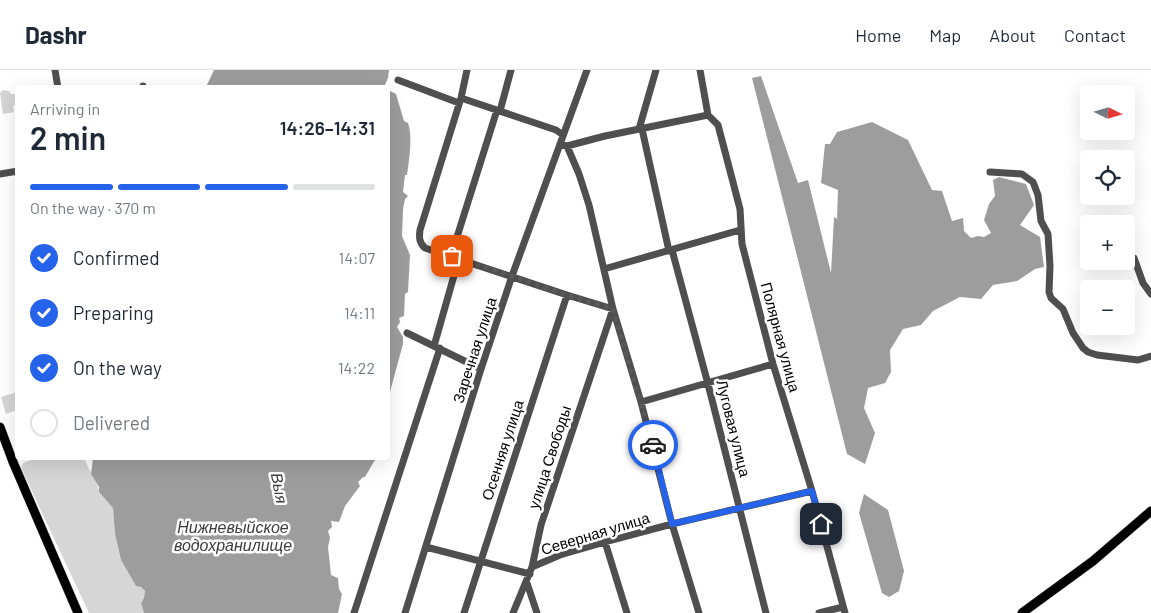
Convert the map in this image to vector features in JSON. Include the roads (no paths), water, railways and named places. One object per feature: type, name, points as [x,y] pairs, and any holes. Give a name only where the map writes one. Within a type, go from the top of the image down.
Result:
[{"type":"main road","points":[[0,427],[13,462],[78,613]]},
{"type":"main road","points":[[1022,613],[1093,561],[1151,511]]},
{"type":"street","points":[[55,70],[58,85]]},
{"type":"street","points":[[467,70],[460,101],[420,230],[420,241],[425,248],[613,309]]},
{"type":"street","points":[[452,256],[511,70]]},
{"type":"street","name":"Заречная улица","points":[[406,613],[481,369],[512,276],[564,145],[564,135],[587,70]]},
{"type":"street","name":"Луговая улица","points":[[656,70],[640,129],[708,384],[766,613]]},
{"type":"street","name":"Полярная улица","points":[[700,70],[708,115],[718,124],[740,209],[742,244],[773,364],[812,491],[844,610]]},
{"type":"street","points":[[398,80],[460,101],[499,110],[556,130],[564,135]]},
{"type":"street","points":[[699,613],[672,524],[641,402],[613,309],[589,205],[579,174],[564,145],[708,115]]},
{"type":"street","points":[[0,174],[15,172]]},
{"type":"street","points":[[990,172],[1022,174],[1032,182],[1038,196],[1041,221],[1048,234],[1049,292],[1051,298],[1063,309],[1073,333],[1083,348],[1092,354],[1138,360],[1151,356]]},
{"type":"street","points":[[604,269],[740,230]]},
{"type":"street","points":[[354,613],[437,347],[459,258]]},
{"type":"street","points":[[1135,261],[1143,283],[1151,294]]},
{"type":"street","name":"Осенняя улица","points":[[464,613],[567,295]]},
{"type":"street","name":"улица Свободы","points":[[514,613],[531,571],[541,525],[613,309]]},
{"type":"street","points":[[407,333],[481,369]]},
{"type":"street","points":[[641,402],[773,364]]},
{"type":"street","name":"Северная улица","points":[[531,571],[560,555],[605,542],[812,491]]},
{"type":"street","points":[[605,542],[627,613]]},
{"type":"street","points":[[426,547],[531,571]]},
{"type":"street","points":[[527,583],[537,613]]},
{"type":"street","points":[[819,613],[844,610]]},
{"type":"water","points":[[214,70],[389,70],[385,85],[207,85]]},
{"type":"water","points":[[761,76],[798,183],[808,180],[831,273],[834,217],[837,219],[838,190],[821,183],[825,144],[830,144],[837,132],[872,122],[908,140],[932,190],[942,191],[952,221],[963,218],[964,231],[971,238],[984,237],[991,233],[984,220],[989,204],[995,196],[993,180],[999,177],[1026,184],[1034,205],[1020,225],[1040,237],[1044,267],[1035,269],[1017,281],[993,285],[981,299],[960,297],[933,311],[921,325],[903,329],[890,350],[891,372],[885,383],[868,388],[864,408],[875,433],[865,464],[847,454],[752,78]]},
{"type":"water","points":[[390,91],[396,94],[404,121],[408,123],[410,141],[410,156],[403,192],[408,196],[405,199],[403,209],[402,236],[410,255],[408,292],[405,294],[404,316],[399,318],[400,322],[397,327],[403,337],[403,344],[390,392]]},
{"type":"water","name":"Нижневыйское водохранилище","points":[[93,460],[375,460],[365,477],[358,482],[360,486],[345,506],[339,522],[331,521],[332,527],[328,531],[330,538],[328,547],[331,575],[338,578],[339,589],[342,594],[338,613],[144,613],[141,603],[145,591],[141,587],[136,586],[121,560],[115,534],[113,508],[99,492],[99,487],[91,474]]},
{"type":"water","points":[[864,494],[888,510],[904,571],[899,591],[889,597],[882,593],[859,513]]},
{"type":"water label","name":"Выя","points":[[280,488]]}]
